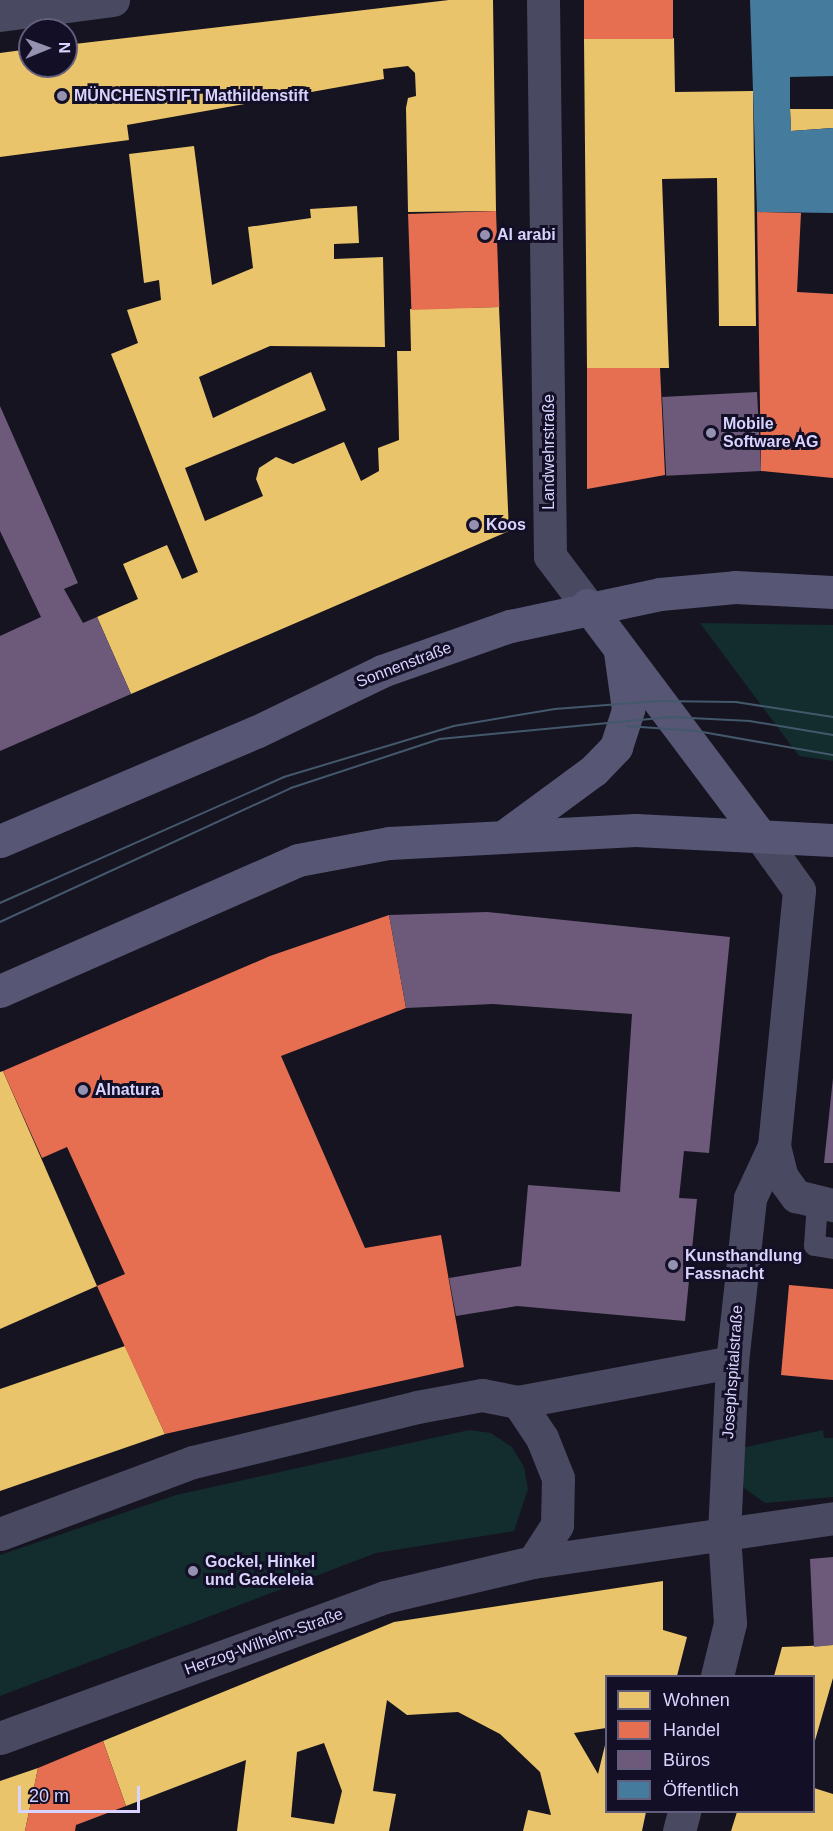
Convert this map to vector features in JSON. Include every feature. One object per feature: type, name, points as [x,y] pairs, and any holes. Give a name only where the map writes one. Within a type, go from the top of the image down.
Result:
[{"type":"main road","name":"Sonnenstraße","points":[[0,841],[256,732],[382,671],[587,605],[735,587],[833,591]]},
{"type":"main road","name":"Landwehrstraße","points":[[587,605],[759,834]]},
{"type":"main road","points":[[507,834],[594,770],[621,740],[628,709],[618,646]]},
{"type":"main road","points":[[0,991],[298,860],[389,843],[507,834],[759,834],[833,840]]},
{"type":"street","points":[[0,15],[113,0]]},
{"type":"street","name":"Landwehrstraße","points":[[543,0],[550,556],[587,605]]},
{"type":"street","name":"Josephspitalstraße","points":[[717,1675],[730,1623],[723,1534],[732,1362],[750,1198],[774,1146],[799,890],[759,834]]},
{"type":"street","points":[[774,1146],[790,1190],[804,1202],[825,1204]]},
{"type":"street","points":[[0,1534],[194,1462],[428,1405],[482,1395],[519,1402],[732,1362]]},
{"type":"street","points":[[519,1402],[542,1438],[558,1478],[557,1525],[534,1562]]},
{"type":"street","name":"Herzog-Wilhelm-Straße","points":[[0,1738],[385,1597],[534,1562],[833,1518]]},
{"type":"street","points":[[680,1831],[684,1813]]},
{"type":"lane","points":[[824,1247],[825,1204]]},
{"type":"green space","points":[[700,623],[833,625],[833,761],[799,756]]},
{"type":"green space","points":[[469,1430],[491,1433],[512,1447],[524,1467],[528,1489],[514,1531],[376,1553],[0,1696],[0,1555],[176,1495]]},
{"type":"green space","points":[[823,1430],[824,1438],[833,1438],[833,1497],[765,1503],[744,1488],[740,1453],[746,1447]]},
{"type":"building: Wohnen","points":[[449,0],[493,0],[496,211],[408,212],[406,108],[408,98],[416,96],[415,73],[408,66],[383,69],[384,79],[127,125],[129,140],[0,157],[0,53],[18,51],[18,78],[78,78],[78,44]]},
{"type":"building: Wohnen","points":[[674,38],[675,92],[753,91],[756,326],[719,326],[717,178],[662,179],[669,368],[587,368],[584,39]]},
{"type":"building: Wohnen","points":[[790,109],[833,109],[833,128],[791,131]]},
{"type":"building: Wohnen","points":[[194,146],[212,285],[253,268],[248,227],[311,218],[310,209],[357,206],[359,243],[334,244],[334,259],[383,257],[385,347],[270,346],[199,377],[213,418],[311,372],[326,410],[185,468],[205,521],[263,496],[256,479],[259,468],[276,457],[293,464],[344,442],[361,481],[379,471],[378,448],[399,440],[397,351],[411,351],[410,309],[499,307],[509,531],[131,694],[97,617],[138,599],[123,564],[167,545],[182,579],[198,572],[111,354],[138,343],[127,310],[161,300],[159,280],[144,283],[129,154]]},
{"type":"building: Wohnen","points":[[3,1071],[97,1286],[0,1329],[0,1072]]},
{"type":"building: Wohnen","points":[[125,1346],[165,1434],[0,1491],[0,1389]]},
{"type":"building: Wohnen","points":[[663,1581],[663,1630],[687,1637],[677,1675],[605,1675],[605,1728],[574,1733],[598,1774],[605,1745],[605,1813],[646,1813],[642,1831],[523,1831],[528,1810],[551,1815],[540,1772],[500,1734],[458,1712],[407,1715],[387,1700],[373,1791],[396,1794],[389,1831],[237,1831],[246,1760],[126,1806],[103,1741],[394,1622]],"holes":[[[324,1743],[342,1791],[334,1824],[291,1817],[297,1752]]]},
{"type":"building: Wohnen","points":[[833,1645],[833,1678],[815,1741],[815,1675],[774,1675],[782,1647]]},
{"type":"building: Wohnen","points":[[38,1768],[25,1831],[0,1831],[0,1781]]},
{"type":"building: Wohnen","points":[[815,1788],[833,1794],[833,1831],[731,1831],[737,1813],[815,1813]]},
{"type":"building: Handel","points":[[584,0],[673,0],[673,39],[584,39]]},
{"type":"building: Handel","points":[[496,211],[499,307],[411,310],[408,214]]},
{"type":"building: Handel","points":[[757,212],[801,213],[797,292],[833,294],[833,478],[761,471]]},
{"type":"building: Handel","points":[[587,368],[660,368],[665,475],[587,489]]},
{"type":"building: Handel","points":[[389,915],[406,1008],[281,1056],[365,1248],[441,1235],[464,1367],[165,1434],[97,1286],[125,1274],[67,1147],[42,1158],[3,1071],[270,956]]},
{"type":"building: Handel","points":[[789,1285],[833,1289],[833,1380],[781,1375]]},
{"type":"building: Handel","points":[[103,1741],[126,1806],[76,1825],[75,1831],[25,1831],[38,1768]]},
{"type":"building: Büros","name":"Mobile Software AG","points":[[757,392],[761,471],[666,476],[662,397]]},
{"type":"building: Büros","points":[[0,406],[78,583],[64,589],[83,623],[97,617],[131,694],[0,751],[0,636],[41,617],[0,531]]},
{"type":"building: Büros","points":[[487,912],[730,937],[709,1153],[684,1151],[679,1198],[697,1199],[685,1321],[517,1306],[456,1316],[449,1278],[521,1266],[528,1185],[620,1192],[632,1014],[493,1004],[406,1008],[389,915]]},
{"type":"building: Büros","points":[[833,1078],[833,1163],[824,1163]]},
{"type":"building: Büros","points":[[833,1557],[833,1645],[814,1647],[810,1559]]},
{"type":"building: Öffentlich","points":[[750,0],[833,0],[833,76],[790,77],[790,109],[791,131],[833,128],[833,213],[757,212]]},
{"type":"tram line","points":[[0,903],[284,777],[454,726],[555,709],[659,701],[736,702],[833,717]]},
{"type":"tram line","points":[[0,922],[291,788],[440,739],[671,717],[750,721],[833,735]]},
{"type":"tram line","points":[[627,726],[697,731],[833,755]]},
{"type":"place","name":"MÜNCHENSTIFT Mathildenstift","points":[[62,96]]},
{"type":"place","name":"Al arabi","points":[[485,235]]},
{"type":"place","name":"Mobile Software AG","points":[[711,433]]},
{"type":"place","name":"Koos","points":[[474,525]]},
{"type":"place","name":"Alnatura","points":[[83,1090]]},
{"type":"place","name":"Kunsthandlung Fassnacht","points":[[673,1265]]},
{"type":"place","name":"Gockel, Hinkel und Gackeleia","points":[[193,1571]]}]
